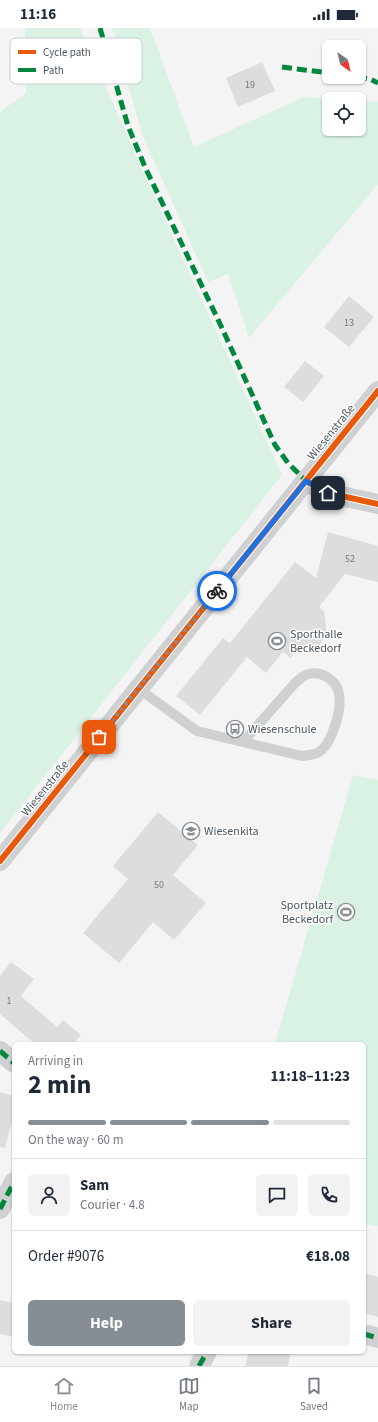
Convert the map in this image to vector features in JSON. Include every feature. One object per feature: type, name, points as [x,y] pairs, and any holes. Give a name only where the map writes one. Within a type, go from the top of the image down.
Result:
[{"type":"street","name":"Wiesenstraße","points":[[0,861],[378,391]]},
{"type":"street","points":[[306,481],[328,493],[378,504]]},
{"type":"street","points":[[0,1052],[12,1061]]},
{"type":"street","points":[[0,1209],[12,1186]]},
{"type":"street","points":[[366,1335],[378,1338]]},
{"type":"street","points":[[200,1366],[206,1354]]},
{"type":"lane","points":[[139,689],[197,731],[243,742],[302,756],[318,752],[327,744],[334,731],[340,703],[339,694],[335,683],[327,677],[318,674],[306,674],[296,682],[243,742]]},
{"type":"green space","points":[[25,28],[80,28],[84,38],[25,38]]},
{"type":"green space","points":[[112,28],[150,28],[194,147],[304,97],[322,98],[322,136],[366,136],[366,101],[378,102],[378,184],[249,338],[228,274],[208,282],[142,134],[128,84],[142,84],[142,38],[115,38]]},
{"type":"green space","points":[[26,84],[104,84],[143,172],[282,475],[0,833],[0,112],[26,93]]},
{"type":"green space","name":"Sportplatz Beckedorf","points":[[353,775],[378,780],[378,1226],[366,1223],[366,1042],[276,1042]]},
{"type":"building","points":[[262,62],[275,91],[238,107],[226,78]]},
{"type":"building","points":[[349,296],[374,317],[349,347],[324,327]]},
{"type":"building","points":[[305,361],[324,376],[303,402],[284,387]]},
{"type":"building","name":"Sporthalle Beckedorf","points":[[328,532],[378,546],[378,582],[345,574],[319,607],[324,611],[327,635],[314,651],[293,654],[291,658],[283,652],[266,673],[247,657],[200,715],[176,696],[223,638],[230,643],[295,562],[316,578]]},
{"type":"building","points":[[158,812],[198,845],[173,875],[206,903],[174,940],[153,922],[119,963],[83,933],[128,879],[113,866]]},
{"type":"building","points":[[11,962],[34,979],[21,996],[57,1027],[63,1020],[81,1035],[75,1042],[33,1042],[0,1014],[0,976]]},
{"type":"building","points":[[0,1092],[12,1095],[12,1121],[5,1148],[0,1147]]},
{"type":"building","points":[[366,1274],[378,1277],[378,1317],[366,1314]]},
{"type":"building","points":[[0,1300],[12,1303],[12,1337],[0,1334]]},
{"type":"building","points":[[248,1354],[291,1354],[288,1366],[245,1366]]},
{"type":"marked path","points":[[100,28],[103,38]]},
{"type":"marked path","points":[[282,67],[322,72]]},
{"type":"marked path","points":[[366,78],[378,83]]},
{"type":"marked path","points":[[116,84],[128,126],[145,167],[222,328],[275,445],[288,463],[306,481]]},
{"type":"marked path","points":[[0,1051],[12,1061]]},
{"type":"marked path","points":[[0,1209],[12,1186]]},
{"type":"marked path","points":[[366,1335],[378,1338]]},
{"type":"marked path","points":[[199,1366],[206,1354]]},
{"type":"cycle path","points":[[0,861],[378,391]]},
{"type":"cycle path","points":[[306,481],[328,493],[378,504]]},
{"type":"way so far","points":[[99,737],[217,591]]},
{"type":"place","name":"Sporthalle Beckedorf","points":[[277,641]]},
{"type":"place","name":"Wiesenschule","points":[[235,729]]},
{"type":"place","name":"Wiesenkita","points":[[191,831]]},
{"type":"place","name":"Sportplatz Beckedorf","points":[[346,912]]},
{"type":"route","points":[[217,591],[306,481],[328,493]]}]
